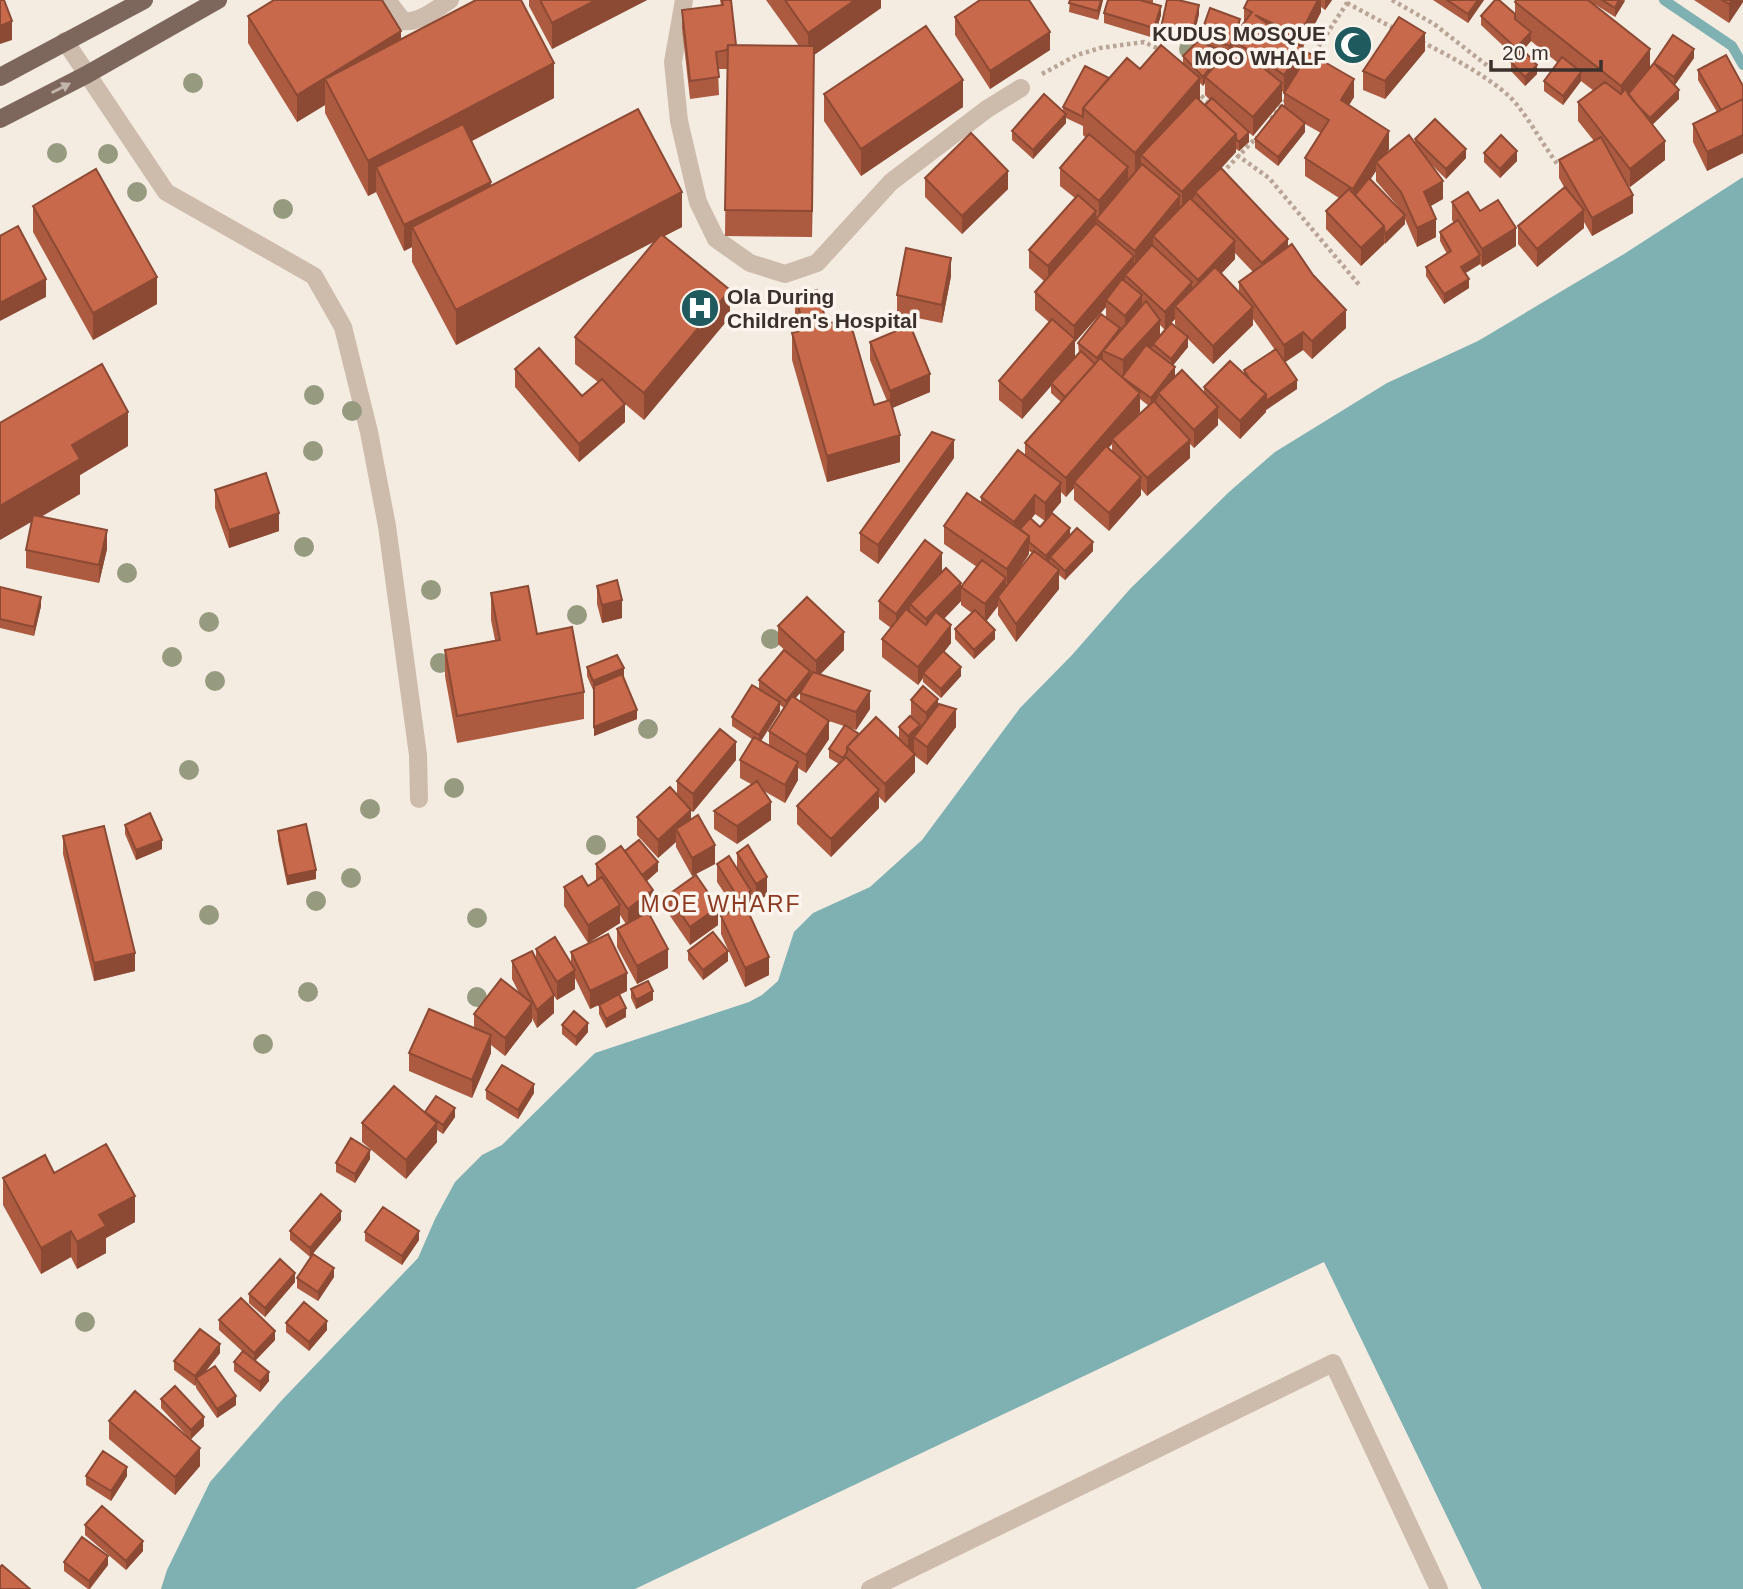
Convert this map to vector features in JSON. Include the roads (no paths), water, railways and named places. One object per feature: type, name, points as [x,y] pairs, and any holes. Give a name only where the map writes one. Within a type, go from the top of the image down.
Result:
[{"type":"main road","points":[[0,77],[144,0]]},
{"type":"main road","points":[[0,119],[86,75],[218,0]]},
{"type":"lane","points":[[387,0],[403,21],[410,22],[450,0]]},
{"type":"lane","points":[[684,0],[673,62],[679,121],[698,202],[716,239],[750,263],[785,274],[817,263],[891,182],[987,109],[1021,88]]},
{"type":"lane","points":[[65,41],[166,192],[209,219],[314,276],[343,327],[369,432],[387,526],[418,755],[419,799]]},
{"type":"lane","points":[[870,1589],[1333,1363],[1439,1589]]},
{"type":"water","points":[[1743,177],[1743,1589],[1482,1589],[1324,1262],[635,1589],[161,1589],[167,1570],[210,1482],[282,1400],[418,1258],[455,1182],[482,1155],[502,1145],[595,1053],[749,1002],[778,981],[794,932],[813,913],[870,887],[922,840],[1020,708],[1072,655],[1130,589],[1229,492],[1275,452],[1387,383],[1478,341],[1624,254]]},
{"type":"waterway","points":[[1664,0],[1732,46],[1743,65]]},
{"type":"place","name":"KUDUS MOSQUE MOO WHALF","points":[[1353,45]]},
{"type":"place","name":"Ola During Children's Hospital","points":[[700,308]]},
{"type":"district","name":"MOE WHARF","points":[[721,904]]}]
